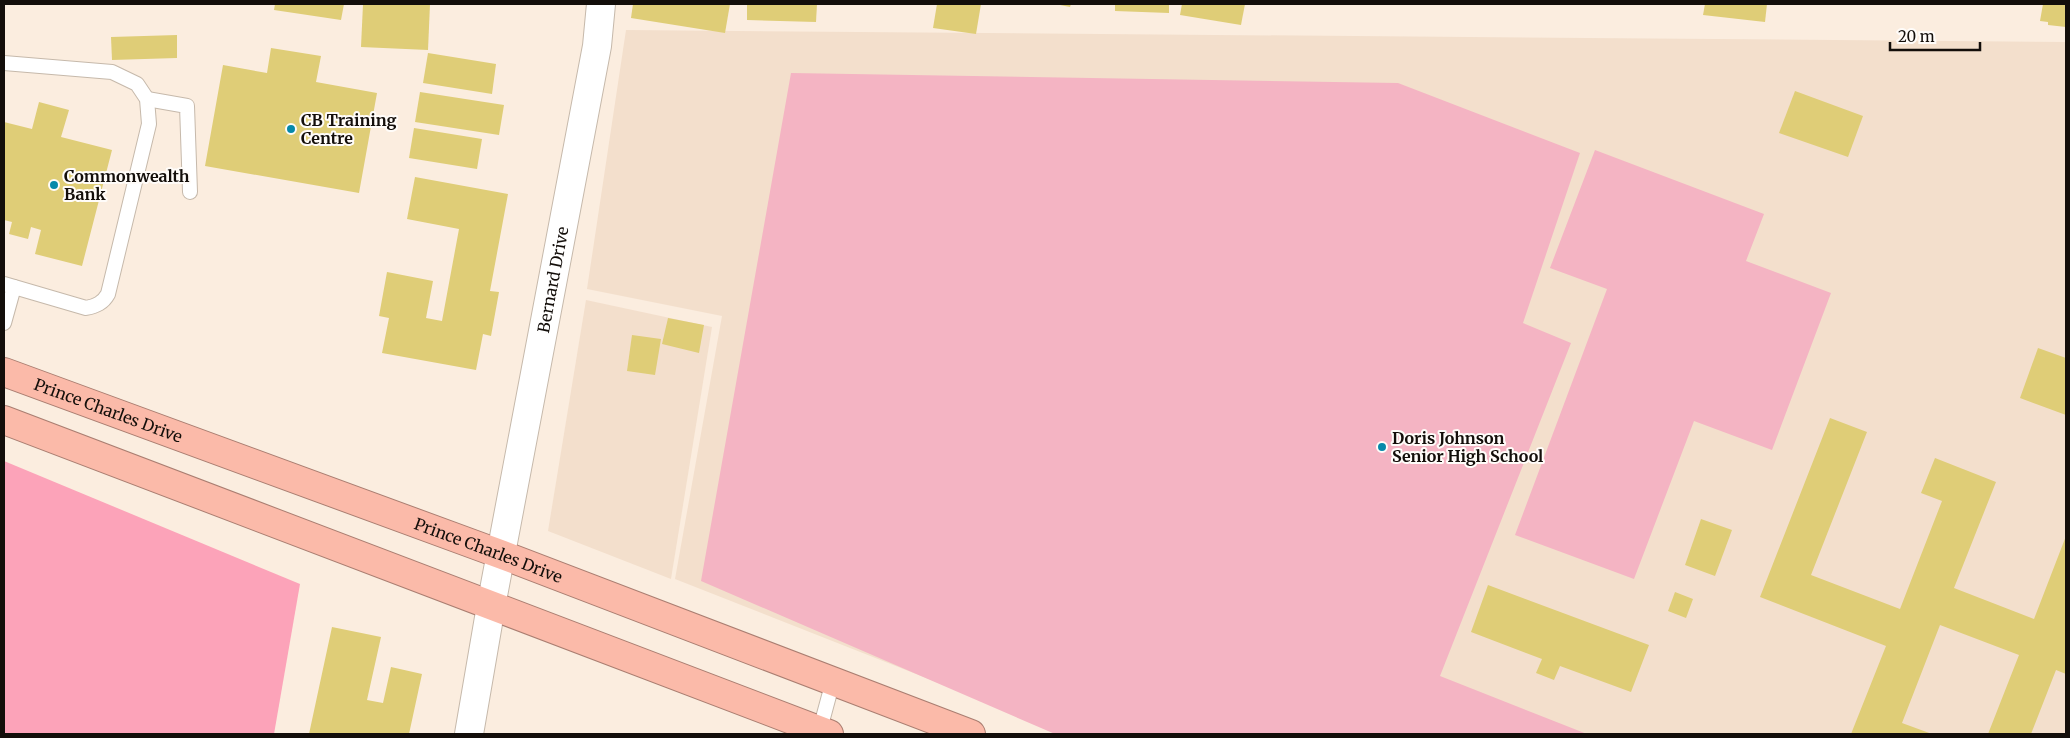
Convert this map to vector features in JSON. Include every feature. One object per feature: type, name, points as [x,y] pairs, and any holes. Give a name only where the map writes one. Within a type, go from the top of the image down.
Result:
[{"type":"highway","name":"Prince Charles Drive","points":[[4,372],[500,554],[971,734]]},
{"type":"highway","points":[[4,420],[822,733]]},
{"type":"street","name":"Bernard Drive","points":[[469,734],[500,554],[597,46],[601,4]]},
{"type":"lane","points":[[4,64],[112,72],[137,84],[147,99],[149,124],[108,294],[104,300],[92,307],[86,308],[9,286],[4,323]]},
{"type":"lane","points":[[147,99],[186,106],[190,192]]},
{"type":"lane","points":[[822,733],[833,681]]},
{"type":"shaded area","name":"Doris Johnson Senior High School","points":[[626,30],[2066,42],[2066,734],[1068,734],[675,579],[722,316],[587,289]]},
{"type":"shaded area","points":[[791,73],[1398,83],[1580,153],[1523,323],[1571,343],[1440,676],[1587,734],[1055,734],[701,581]]},
{"type":"shaded area","points":[[1595,150],[1764,214],[1746,261],[1831,293],[1772,450],[1694,421],[1634,579],[1515,535],[1607,289],[1550,268]]},
{"type":"shaded area","points":[[586,300],[712,327],[671,579],[548,531]]},
{"type":"shaded area","points":[[4,461],[300,584],[274,734],[4,734]]},
{"type":"building","points":[[275,4],[344,4],[341,20],[274,10]]},
{"type":"building","points":[[363,4],[430,4],[428,50],[361,47]]},
{"type":"building","points":[[633,4],[730,4],[725,33],[631,18]]},
{"type":"building","points":[[747,4],[817,4],[816,22],[747,20]]},
{"type":"building","points":[[937,4],[981,4],[976,34],[933,28]]},
{"type":"building","points":[[1055,4],[1071,4],[1070,7]]},
{"type":"building","points":[[1115,4],[1169,4],[1169,13],[1115,11]]},
{"type":"building","points":[[1182,4],[1245,4],[1241,25],[1180,15]]},
{"type":"building","points":[[1705,4],[1767,4],[1765,22],[1703,15]]},
{"type":"building","points":[[2043,4],[2066,4],[2066,27],[2048,25],[2048,22],[2040,21]]},
{"type":"building","points":[[177,35],[177,58],[112,60],[111,37]]},
{"type":"building","name":"CB Training Centre","points":[[271,48],[321,56],[316,82],[377,93],[359,193],[205,166],[223,65],[267,73]]},
{"type":"building","points":[[428,53],[496,64],[492,94],[423,83]]},
{"type":"building","points":[[1795,91],[1863,116],[1848,157],[1779,133]]},
{"type":"building","points":[[420,92],[504,105],[499,135],[415,122]]},
{"type":"building","name":"Commonwealth Bank","points":[[39,102],[69,110],[61,137],[112,150],[82,266],[35,254],[41,230],[31,227],[28,239],[9,234],[12,222],[4,220],[4,122],[32,129]]},
{"type":"building","points":[[414,128],[482,139],[477,169],[409,158]]},
{"type":"building","points":[[415,177],[508,194],[490,291],[499,292],[491,336],[483,334],[476,370],[382,353],[389,318],[379,316],[387,272],[433,281],[426,318],[442,321],[459,229],[407,219]]},
{"type":"building","points":[[668,318],[704,325],[699,353],[662,344]]},
{"type":"building","points":[[632,335],[661,339],[655,375],[627,371]]},
{"type":"building","points":[[2038,348],[2066,358],[2066,415],[2020,398]]},
{"type":"building","points":[[1830,418],[1867,432],[1811,575],[1900,609],[1942,501],[1921,493],[1935,458],[1996,482],[1954,588],[2034,619],[2066,536],[2066,674],[2056,670],[2031,734],[1988,734],[2019,655],[1940,625],[1902,723],[1932,734],[1851,734],[1886,646],[1760,597]]},
{"type":"building","points":[[1701,519],[1732,530],[1715,576],[1685,565]]},
{"type":"building","points":[[1488,585],[1649,645],[1631,692],[1560,666],[1554,680],[1536,673],[1542,659],[1471,632]]},
{"type":"building","points":[[1675,592],[1693,599],[1686,618],[1668,611]]},
{"type":"building","points":[[332,627],[381,637],[367,700],[383,703],[391,667],[422,674],[409,734],[309,734]]},
{"type":"place","name":"CB Training Centre","points":[[291,129]]},
{"type":"place","name":"Commonwealth Bank","points":[[54,185]]},
{"type":"place","name":"Doris Johnson Senior High School","points":[[1382,447]]}]
